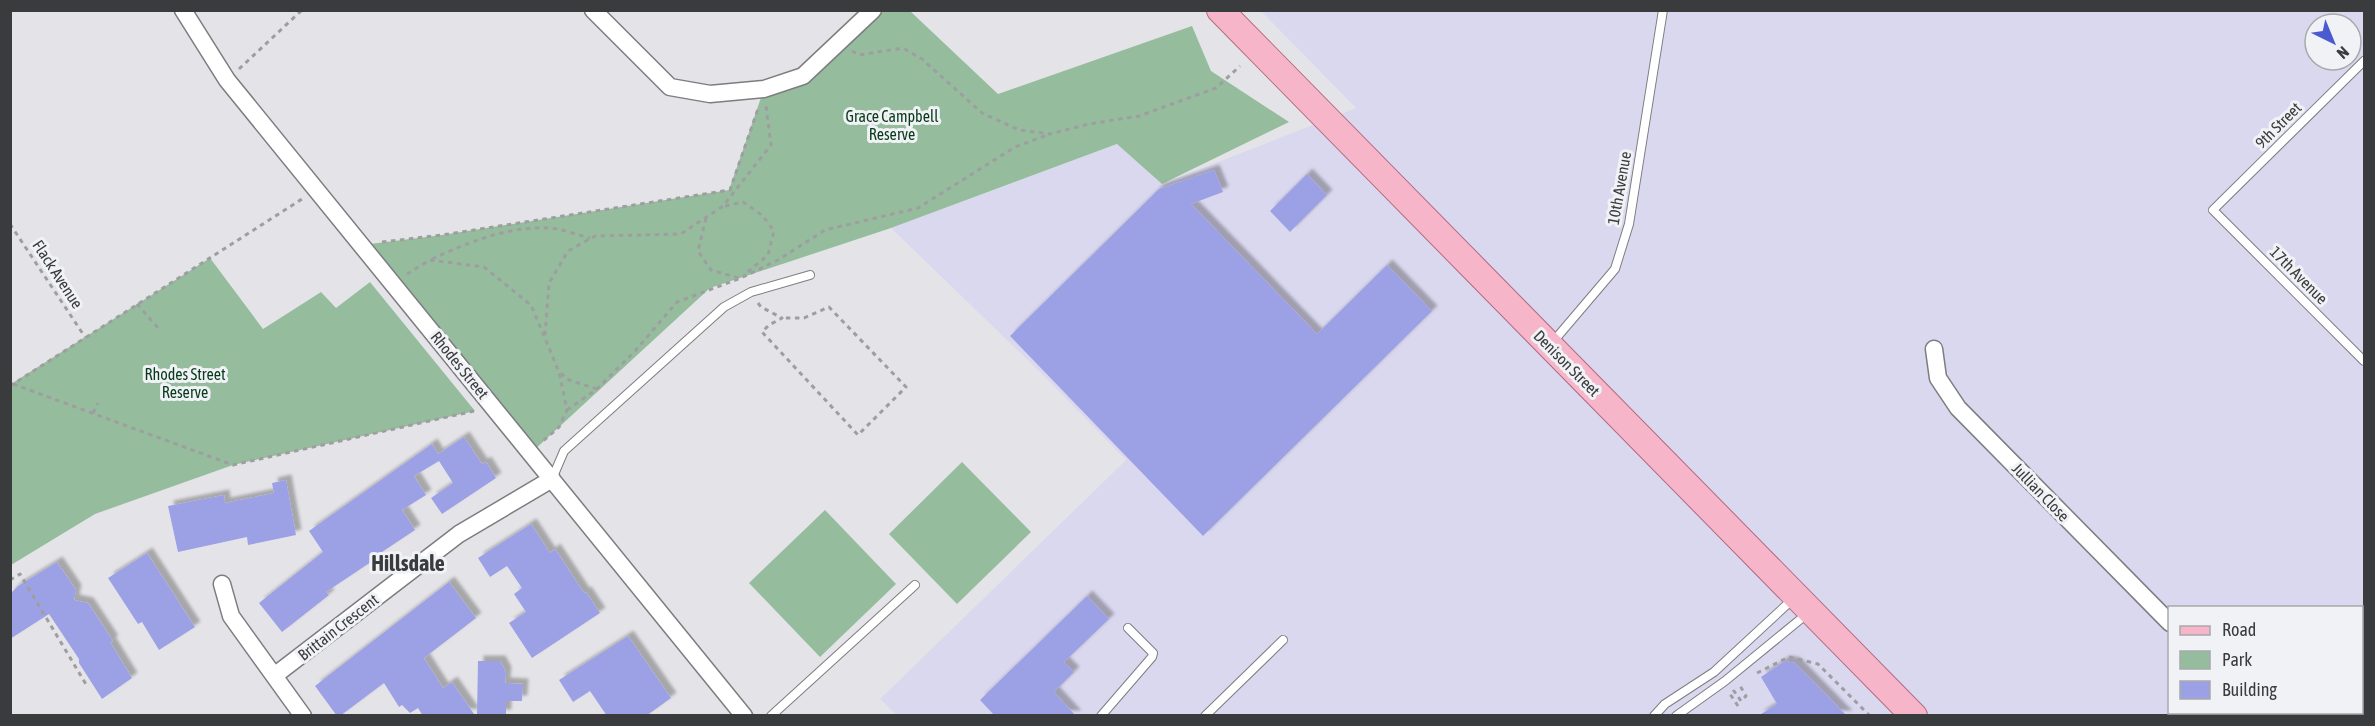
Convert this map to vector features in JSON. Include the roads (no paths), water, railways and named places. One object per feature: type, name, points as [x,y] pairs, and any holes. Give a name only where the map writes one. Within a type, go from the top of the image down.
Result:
[{"type":"main road","name":"Denison Street","points":[[1220,10],[1914,716]]},
{"type":"street","name":"Rhodes Street","points":[[183,10],[227,80],[744,716]]},
{"type":"street","points":[[593,10],[670,87],[710,94],[764,89],[803,76],[838,42],[862,14]]},
{"type":"street","name":"Jullian Close","points":[[1934,348],[1938,378],[1958,408],[2168,622]]},
{"type":"street","name":"Brittain Crescent","points":[[274,676],[459,534],[552,478]]},
{"type":"street","points":[[222,584],[231,616],[303,716]]},
{"type":"lane","name":"10th Avenue","points":[[1550,345],[1615,269],[1623,246],[1629,224],[1663,10]]},
{"type":"lane","name":"9th Street","points":[[2213,210],[2364,61]]},
{"type":"lane","name":"17th Avenue","points":[[2213,210],[2364,362]]},
{"type":"lane","points":[[552,478],[564,452],[724,307],[751,292],[810,275]]},
{"type":"lane","points":[[771,716],[915,585]]},
{"type":"lane","points":[[1654,716],[1665,704],[1714,672],[1803,603]]},
{"type":"lane","points":[[1676,716],[1725,681],[1803,603]]},
{"type":"lane","points":[[1101,716],[1152,657],[1153,653],[1128,628]]},
{"type":"lane","points":[[1205,716],[1283,640]]},
{"type":"district","name":"Hillsdale","points":[[408,563]]},
{"type":"park label","name":"Grace Campbell Reserve","points":[[892,125]]},
{"type":"park label","name":"Rhodes Street Reserve","points":[[185,383]]}]
